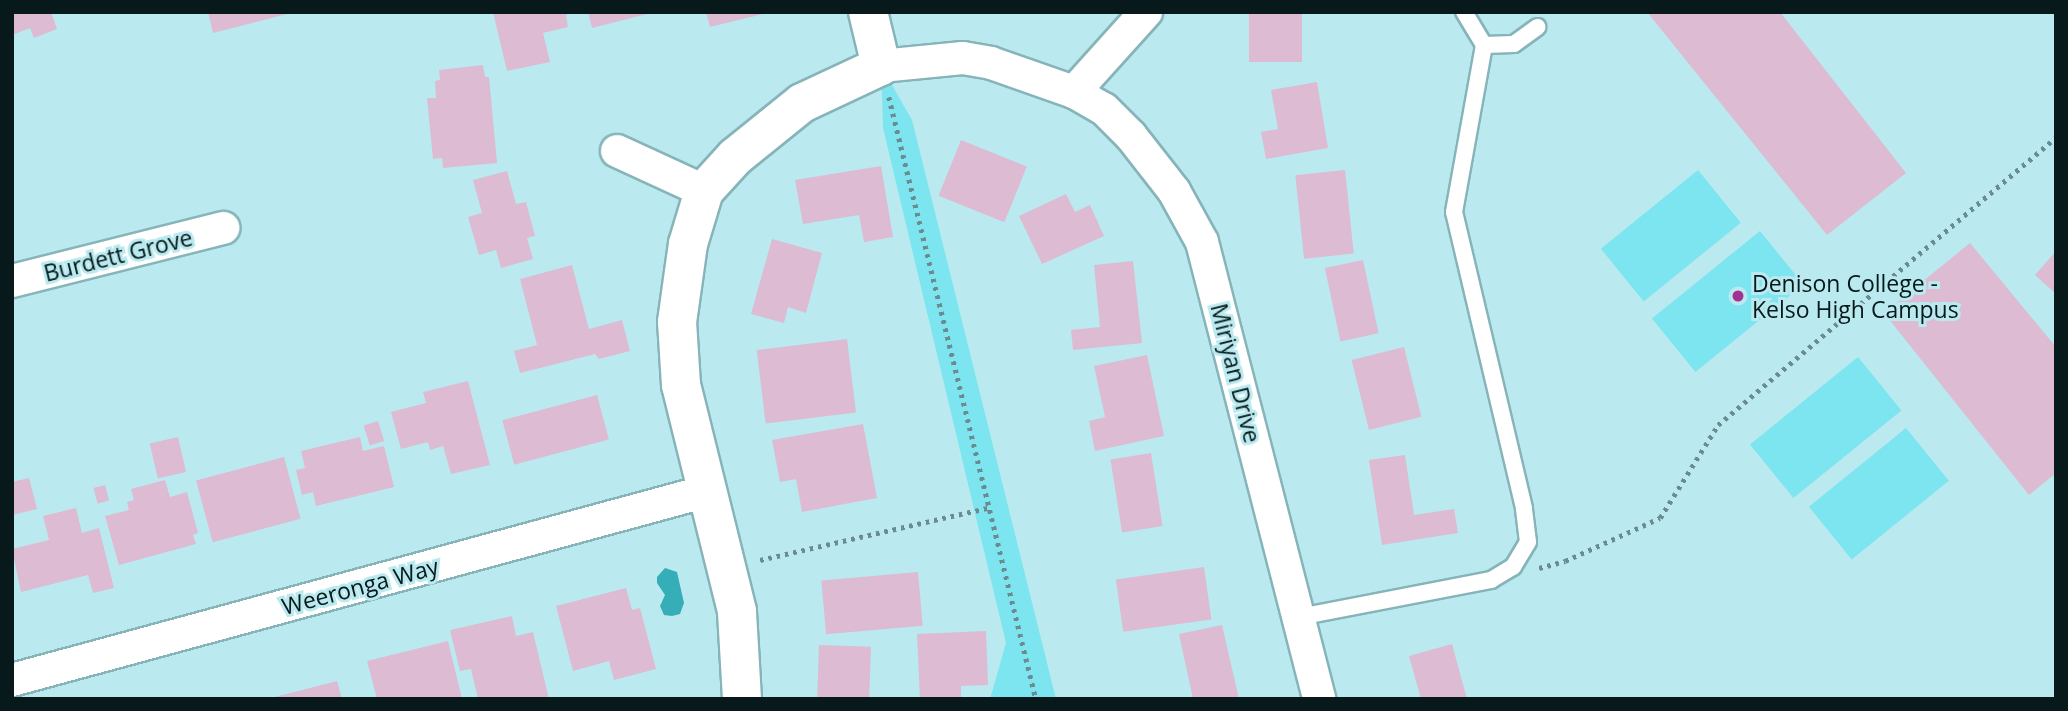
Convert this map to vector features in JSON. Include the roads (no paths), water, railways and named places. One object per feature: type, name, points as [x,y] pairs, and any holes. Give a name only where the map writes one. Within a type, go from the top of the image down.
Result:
[{"type":"street","points":[[868,12],[881,66]]},
{"type":"street","points":[[1074,92],[1146,12]]},
{"type":"street","name":"Miriyan Drive","points":[[742,699],[740,634],[727,568],[681,385],[677,322],[688,244],[704,191],[735,157],[781,118],[842,82],[881,66],[963,58],[990,63],[1074,92],[1104,109],[1131,136],[1174,191],[1202,242],[1319,699]]},
{"type":"street","points":[[617,151],[704,191]]},
{"type":"street","name":"Burdett Grove","points":[[12,281],[223,228]]},
{"type":"street","name":"Weeronga Way","points":[[12,680],[707,491]]},
{"type":"lane","points":[[1299,617],[1491,580],[1513,568],[1528,542],[1524,508],[1454,212],[1484,45],[1464,12]]},
{"type":"lane","points":[[1484,45],[1514,44],[1537,27]]},
{"type":"place","name":"Denison College - Kelso High Campus","points":[[1738,296]]}]
